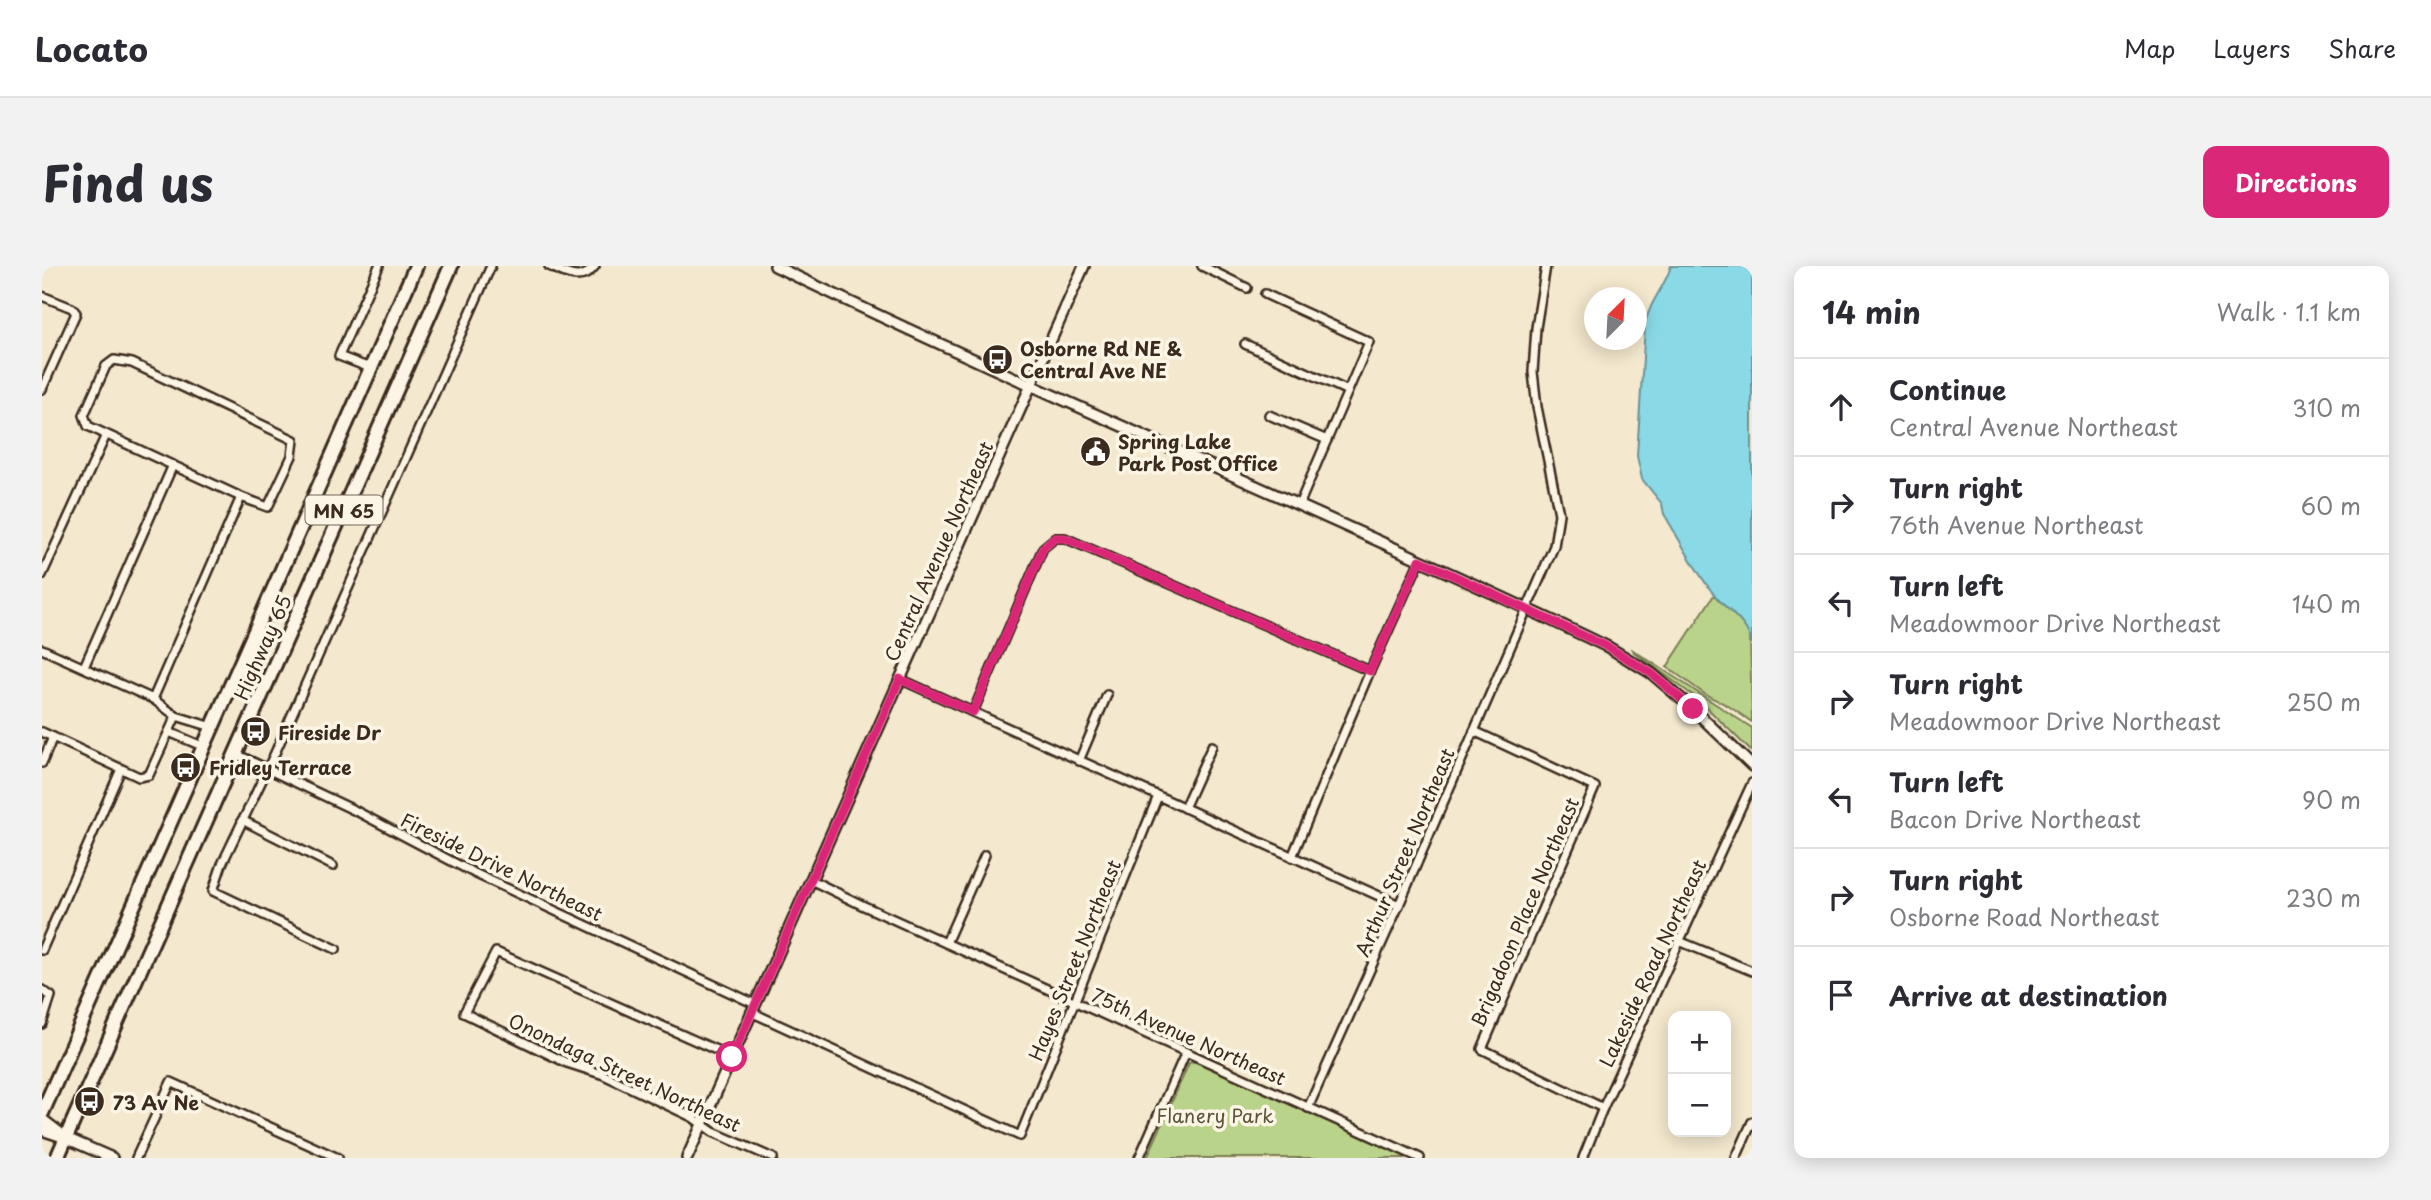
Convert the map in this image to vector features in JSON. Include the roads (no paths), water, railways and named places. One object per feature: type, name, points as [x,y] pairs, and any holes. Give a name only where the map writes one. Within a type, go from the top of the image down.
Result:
[{"type":"highway","name":"Highway 65","points":[[42,1113],[416,266]]},
{"type":"highway","name":"Highway 65","points":[[57,1158],[451,266]]},
{"type":"street","points":[[370,368],[339,356],[379,266]]},
{"type":"street","points":[[335,949],[213,891],[242,820],[268,769],[491,266]]},
{"type":"street","points":[[549,266],[576,277],[589,273],[595,266]]},
{"type":"street","points":[[775,266],[894,323],[1608,647],[1651,673],[1752,766]]},
{"type":"street","name":"Central Avenue Northeast","points":[[688,1158],[1084,266]]},
{"type":"street","points":[[1202,266],[1247,288]]},
{"type":"street","name":"Arthur Street Northeast","points":[[1308,1108],[1554,546],[1559,514],[1537,407],[1533,372],[1536,328],[1546,266]]},
{"type":"street","points":[[1265,294],[1369,342],[1299,505]]},
{"type":"street","points":[[42,296],[72,308],[76,313],[42,389]]},
{"type":"street","points":[[1245,344],[1348,391]]},
{"type":"street","points":[[114,360],[132,363],[294,440],[292,456],[268,507],[106,435],[88,426],[83,415],[106,366],[114,360]]},
{"type":"street","points":[[1269,415],[1327,440]]},
{"type":"street","points":[[42,575],[106,435]]},
{"type":"street","points":[[84,667],[173,465]]},
{"type":"street","points":[[153,699],[241,497]]},
{"type":"street","points":[[973,712],[1043,548],[1055,538],[1065,538],[1370,671]]},
{"type":"street","points":[[1292,857],[1420,560]]},
{"type":"street","points":[[42,649],[153,699],[176,716],[212,727]]},
{"type":"street","points":[[900,679],[1399,905]]},
{"type":"street","points":[[1079,761],[1107,695]]},
{"type":"street","points":[[42,732],[139,777],[149,775],[176,716]]},
{"type":"street","name":"Brigadoon Place Northeast","points":[[1474,730],[1595,787],[1482,1049],[1603,1108]]},
{"type":"street","points":[[169,732],[202,746]]},
{"type":"street","points":[[42,763],[53,737]]},
{"type":"street","points":[[1184,808],[1212,746]]},
{"type":"street","name":"Fireside Drive Northeast","points":[[236,754],[358,812],[474,873],[1020,1136]]},
{"type":"street","points":[[42,950],[121,769]]},
{"type":"street","name":"Lakeside Road Northeast","points":[[1583,1158],[1603,1108],[1752,783]]},
{"type":"street","name":"Hayes Street Northeast","points":[[1020,1136],[1158,796]]},
{"type":"street","points":[[242,820],[333,866]]},
{"type":"street","points":[[946,943],[985,855]]},
{"type":"street","name":"75th Avenue Northeast","points":[[811,880],[1420,1158]]},
{"type":"street","points":[[1679,941],[1752,971]]},
{"type":"street","name":"Onondaga Street Northeast","points":[[732,1057],[496,952],[464,1013],[567,1063],[615,1080],[692,1116],[713,1132],[773,1158]]},
{"type":"street","points":[[42,990],[51,996],[42,1024]]},
{"type":"street","points":[[1139,1158],[1186,1052]]},
{"type":"street","points":[[136,1158],[171,1082],[338,1158]]},
{"type":"street","points":[[42,1119],[66,1138]]},
{"type":"street","points":[[1736,1158],[1752,1122]]},
{"type":"street","points":[[42,1130],[112,1158]]},
{"type":"water","points":[[1671,266],[1752,266],[1752,644],[1746,629],[1713,593],[1693,564],[1664,514],[1662,504],[1642,479],[1637,456],[1643,350],[1647,350],[1647,319]]},
{"type":"place","name":"Osborne Rd NE & Central Ave NE","points":[[997,359]]},
{"type":"place","name":"Spring Lake Park Post Office","points":[[1095,452]]},
{"type":"place","name":"Fireside Dr","points":[[255,732]]},
{"type":"place","name":"Fridley Terrace","points":[[186,767]]},
{"type":"place","name":"73 Av Ne","points":[[90,1102]]},
{"type":"park label","name":"Flanery Park","points":[[1215,1115]]}]
